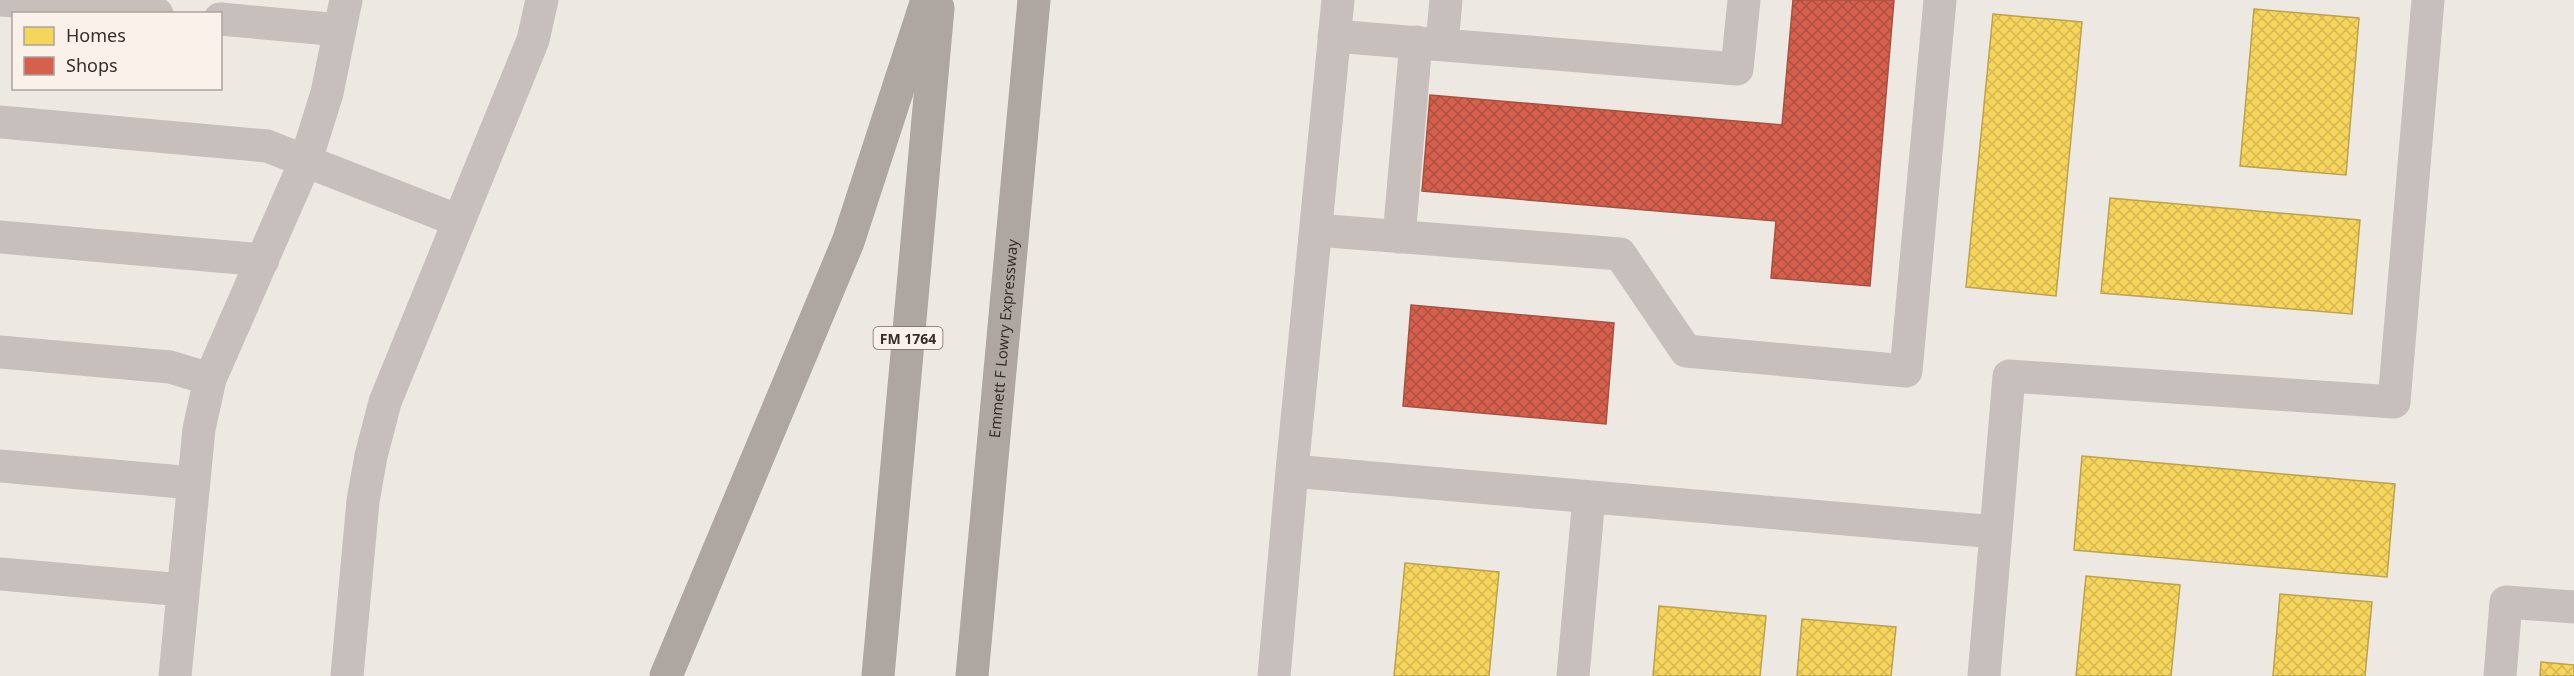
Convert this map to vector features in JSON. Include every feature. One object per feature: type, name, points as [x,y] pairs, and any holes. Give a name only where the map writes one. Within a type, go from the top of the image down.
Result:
[{"type":"highway","points":[[666,676],[848,242],[927,0]]},
{"type":"highway","name":"FM 1764","points":[[878,676],[939,0]]},
{"type":"highway","name":"Emmett F Lowry Expressway","points":[[972,676],[1034,0]]},
{"type":"street","points":[[2,0],[135,12]]},
{"type":"street","points":[[347,676],[363,501],[370,456],[385,402],[533,40],[542,0]]},
{"type":"street","points":[[1274,676],[1338,0]]},
{"type":"street","points":[[1399,237],[1429,43],[1446,0]]},
{"type":"street","points":[[1334,36],[1737,69],[1744,0]]},
{"type":"street","points":[[1316,230],[1620,254],[1686,351],[1906,370],[1940,0]]},
{"type":"street","points":[[1984,676],[2009,376],[2394,402],[2428,0]]},
{"type":"street","points":[[175,676],[199,429],[210,379],[306,160],[327,93],[343,15],[222,19]]},
{"type":"street","points":[[0,122],[267,146],[459,221]]},
{"type":"street","points":[[0,237],[263,260]]},
{"type":"street","points":[[0,352],[170,367],[210,379]]},
{"type":"street","points":[[0,466],[193,483]]},
{"type":"street","points":[[1292,471],[1996,532]]},
{"type":"street","points":[[1573,676],[1589,497]]},
{"type":"street","points":[[0,574],[183,590]]},
{"type":"street","points":[[2500,676],[2506,602],[2574,607]]},
{"type":"building: Homes","points":[[2254,9],[2359,18],[2346,175],[2240,166]]},
{"type":"building: Homes","points":[[1993,14],[2082,22],[2056,296],[1966,287]]},
{"type":"building: Homes","points":[[2110,198],[2360,220],[2352,314],[2101,293]]},
{"type":"building: Homes","points":[[2082,456],[2395,484],[2387,577],[2074,550]]},
{"type":"building: Homes","points":[[1405,563],[1499,572],[1489,676],[1394,676]]},
{"type":"building: Homes","points":[[2086,576],[2180,585],[2171,676],[2076,676]]},
{"type":"building: Homes","points":[[2280,594],[2372,602],[2365,676],[2273,676]]},
{"type":"building: Homes","points":[[1659,606],[1766,616],[1760,676],[1653,676]]},
{"type":"building: Homes","points":[[1802,619],[1896,627],[1891,676],[1797,676]]},
{"type":"building: Homes","points":[[2541,662],[2574,665],[2574,676],[2540,676]]},
{"type":"building: Shops","points":[[1793,0],[1894,0],[1870,286],[1771,278],[1776,221],[1422,191],[1430,95],[1782,125]]},
{"type":"building: Shops","points":[[1411,305],[1614,323],[1606,424],[1403,406]]}]
